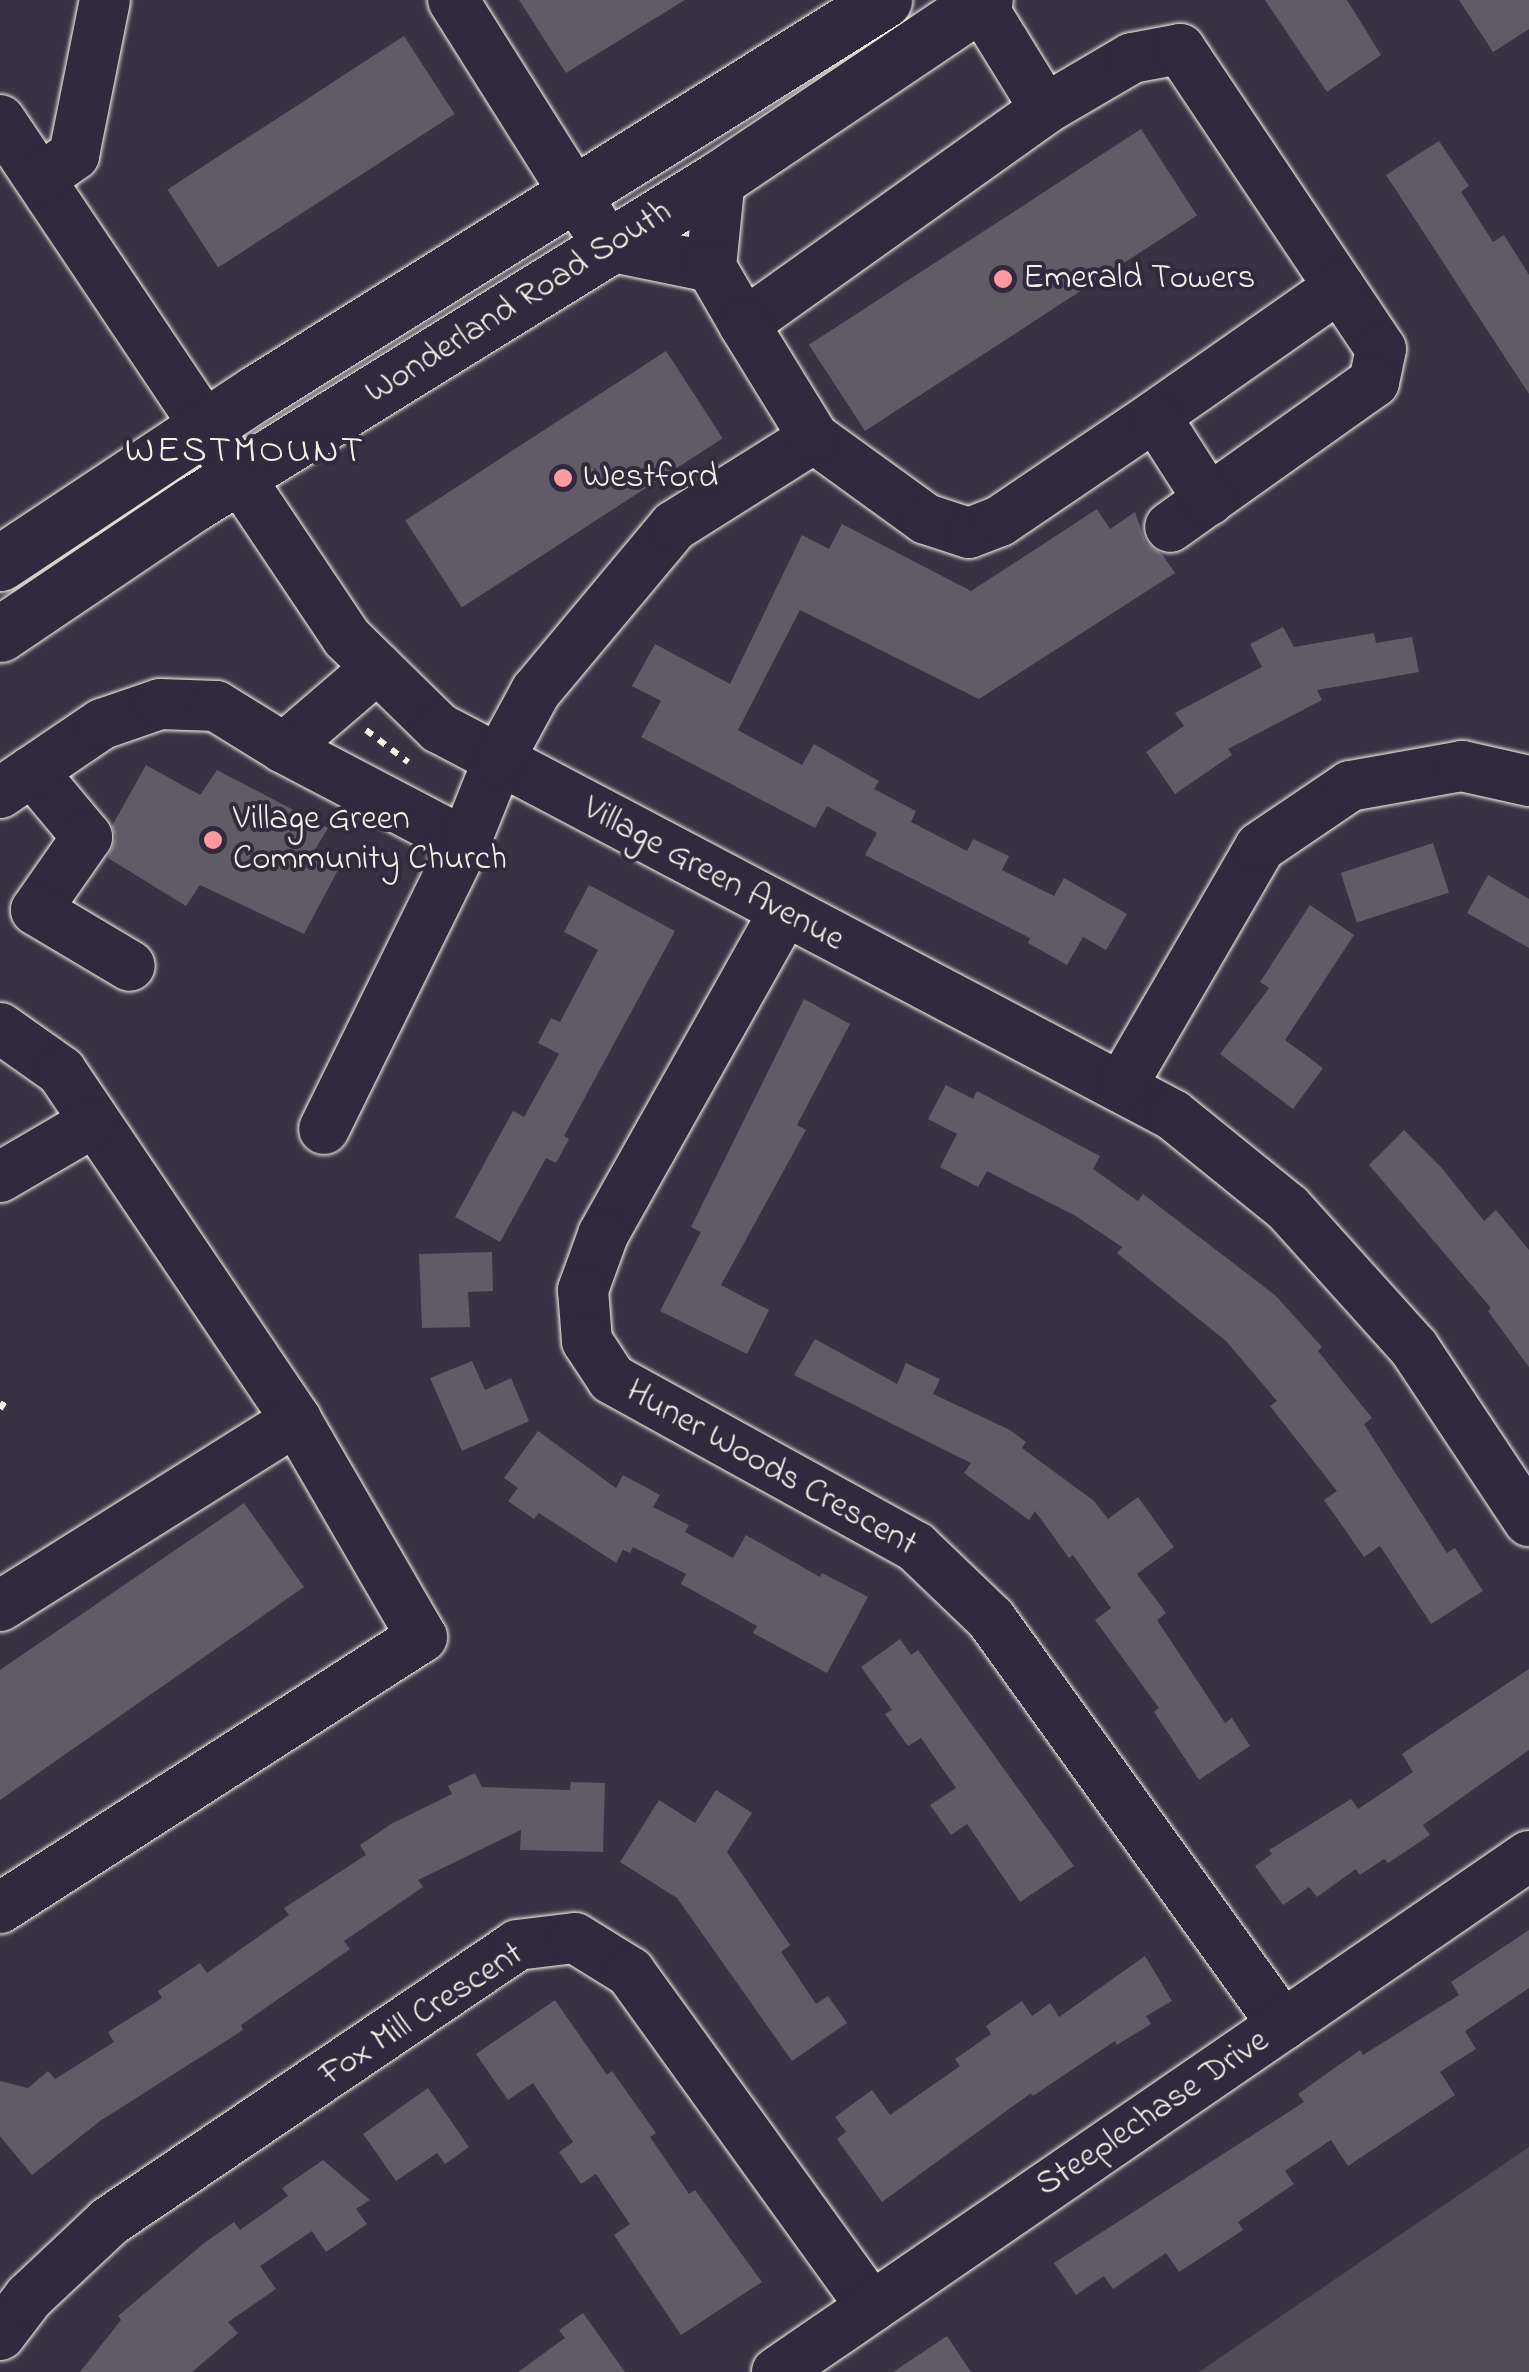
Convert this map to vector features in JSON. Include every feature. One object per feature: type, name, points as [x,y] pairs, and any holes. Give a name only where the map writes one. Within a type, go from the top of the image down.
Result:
[{"type":"main road","name":"Wonderland Road South","points":[[0,563],[205,425],[884,0]]},
{"type":"main road","name":"Wonderland Road South","points":[[0,634],[194,504],[720,178],[981,1]]},
{"type":"street","points":[[40,179],[74,155],[105,0]]},
{"type":"street","points":[[453,0],[608,246],[711,267]]},
{"type":"street","points":[[981,1],[1045,109]]},
{"type":"street","points":[[744,324],[1045,109],[1132,58],[1180,49],[1381,349],[1374,382],[1189,514],[1155,416]]},
{"type":"street","name":"Village Green Avenue","points":[[0,120],[347,638],[438,728],[1173,1115],[1288,1208],[1414,1348],[1529,1520]]},
{"type":"street","points":[[720,178],[711,267],[814,438],[926,518],[970,533],[1000,521],[1339,288]]},
{"type":"street","points":[[324,1129],[464,843],[498,761],[536,691],[674,526],[814,438]]},
{"type":"street","points":[[284,748],[377,668]]},
{"type":"street","points":[[130,966],[36,910],[87,838],[16,782],[102,724],[160,704],[216,706],[284,748],[464,843]]},
{"type":"street","points":[[1121,1087],[1260,847],[1350,786],[1462,766],[1529,781]]},
{"type":"street","name":"Huner Woods Crescent","points":[[784,912],[603,1235],[582,1290],[586,1340],[612,1379],[916,1547],[991,1618],[1282,2025]]},
{"type":"street","points":[[0,1028],[61,1071],[296,1420],[422,1636],[0,1908]]},
{"type":"street","points":[[0,1177],[94,1122]]},
{"type":"street","points":[[0,1606],[296,1420]]},
{"type":"street","name":"Steeplechase Drive","points":[[799,2366],[872,2307],[1529,1856]]},
{"type":"street","name":"Fox Mill Crescent","points":[[0,2335],[29,2297],[110,2222],[517,1945],[576,1938],[630,1972],[872,2307]]},
{"type":"path","points":[[0,1409],[5,1400]]},
{"type":"shaded area","points":[[1529,2147],[1529,2372],[1199,2372]]},
{"type":"building","points":[[519,0],[685,0],[566,73]]},
{"type":"building","points":[[1265,0],[1347,0],[1381,55],[1327,92]]},
{"type":"building","points":[[1459,0],[1529,0],[1529,29],[1493,52]]},
{"type":"building","points":[[404,36],[455,114],[218,268],[167,190]]},
{"type":"building","name":"Emerald Towers","points":[[1141,129],[1197,215],[865,431],[809,345]]},
{"type":"building","points":[[1439,141],[1469,186],[1461,192],[1493,242],[1504,235],[1529,275],[1529,394],[1386,175]]},
{"type":"building","name":"Westford","points":[[666,351],[723,438],[462,608],[405,520]]},
{"type":"building","points":[[1097,509],[1110,529],[1135,512],[1146,543],[1162,554],[1175,573],[979,699],[800,610],[738,730],[802,765],[814,744],[879,781],[874,789],[916,811],[911,822],[967,851],[973,839],[1009,856],[1002,870],[1054,896],[1064,878],[1127,914],[1106,950],[1083,937],[1067,965],[1028,943],[1030,938],[865,855],[877,833],[827,806],[815,828],[641,737],[661,701],[632,686],[655,644],[730,684],[802,535],[829,549],[842,524],[971,591]]},
{"type":"building","points":[[1283,627],[1294,647],[1374,633],[1376,643],[1412,637],[1419,672],[1317,690],[1322,700],[1228,749],[1232,755],[1175,794],[1146,752],[1184,726],[1175,713],[1262,667],[1250,644]]},
{"type":"building","name":"Village Green Community Church","points":[[146,765],[200,795],[217,770],[328,828],[310,858],[338,870],[304,934],[200,885],[186,906],[108,858],[116,837],[112,826]]},
{"type":"building","points":[[1433,843],[1449,892],[1357,922],[1341,873]]},
{"type":"building","points":[[1488,875],[1529,899],[1529,948],[1467,913]]},
{"type":"building","points":[[589,885],[675,931],[564,1136],[569,1139],[556,1163],[546,1158],[500,1242],[455,1217],[513,1111],[524,1117],[559,1054],[538,1043],[551,1018],[560,1022],[598,950],[564,932]]},
{"type":"building","points":[[1310,905],[1354,935],[1285,1040],[1323,1068],[1293,1109],[1220,1054],[1269,988],[1260,982]]},
{"type":"building","points":[[804,999],[850,1024],[797,1125],[806,1130],[721,1285],[769,1310],[747,1354],[660,1311],[701,1232],[691,1227]]},
{"type":"building","points":[[946,1085],[973,1099],[977,1091],[1100,1156],[1093,1169],[1138,1201],[1143,1194],[1275,1295],[1322,1347],[1318,1351],[1372,1418],[1364,1424],[1447,1553],[1455,1548],[1483,1591],[1431,1624],[1380,1546],[1364,1557],[1324,1500],[1337,1491],[1270,1406],[1277,1401],[1226,1341],[1117,1253],[1122,1247],[1074,1215],[987,1171],[978,1187],[940,1167],[957,1134],[928,1119]]},
{"type":"building","points":[[1404,1130],[1441,1167],[1484,1221],[1496,1210],[1529,1250],[1529,1367],[1488,1311],[1491,1308],[1369,1165]]},
{"type":"building","points":[[492,1252],[493,1291],[468,1292],[470,1327],[422,1328],[419,1254]]},
{"type":"building","points":[[815,1339],[897,1384],[906,1363],[940,1379],[933,1394],[1010,1430],[1026,1442],[1022,1448],[1094,1501],[1108,1519],[1138,1497],[1174,1547],[1137,1574],[1166,1613],[1157,1620],[1225,1723],[1232,1718],[1250,1746],[1199,1780],[1154,1712],[1159,1708],[1095,1620],[1111,1608],[1035,1511],[1029,1520],[964,1473],[971,1463],[794,1375]]},
{"type":"building","points":[[472,1361],[485,1390],[511,1378],[529,1421],[462,1451],[430,1378]]},
{"type":"building","points":[[538,1431],[616,1488],[623,1475],[660,1495],[653,1507],[689,1525],[685,1532],[733,1558],[746,1535],[820,1577],[822,1573],[868,1597],[827,1673],[753,1633],[757,1626],[681,1584],[686,1574],[633,1547],[630,1553],[623,1550],[616,1563],[539,1513],[534,1519],[508,1501],[518,1488],[504,1478]]},
{"type":"building","points":[[244,1503],[304,1587],[0,1800],[0,1670]]},
{"type":"building","points":[[900,1639],[911,1655],[918,1650],[1074,1866],[1020,1902],[967,1824],[951,1835],[930,1805],[956,1788],[921,1738],[908,1746],[885,1714],[892,1710],[861,1667]]},
{"type":"building","points":[[1529,1669],[1529,1750],[1423,1825],[1430,1835],[1388,1863],[1384,1859],[1360,1875],[1356,1869],[1317,1897],[1309,1887],[1283,1905],[1255,1866],[1272,1854],[1269,1850],[1351,1799],[1358,1809],[1413,1772],[1402,1754]]},
{"type":"building","points":[[475,1773],[482,1787],[570,1790],[571,1782],[605,1783],[603,1852],[520,1850],[521,1830],[418,1880],[423,1887],[344,1941],[350,1949],[241,2025],[243,2030],[100,2121],[32,2175],[0,2136],[0,2081],[28,2088],[48,2071],[55,2079],[114,2042],[108,2032],[162,1998],[158,1991],[200,1963],[207,1973],[289,1915],[284,1908],[366,1855],[360,1845],[391,1824],[452,1794],[448,1786]]},
{"type":"building","points":[[716,1790],[752,1813],[727,1852],[790,1945],[781,1952],[816,2004],[828,1996],[847,2023],[792,2061],[677,1898],[620,1862],[659,1800],[695,1823]]},
{"type":"building","points":[[1529,1930],[1529,1988],[1465,2031],[1476,2049],[1440,2072],[1455,2095],[1348,2166],[1331,2140],[1285,2171],[1294,2184],[1238,2222],[1243,2230],[1179,2272],[1166,2253],[1113,2289],[1104,2276],[1076,2295],[1054,2263],[1304,2102],[1298,2094],[1360,2050],[1363,2055],[1459,1995],[1451,1982]]},
{"type":"building","points":[[1145,1956],[1172,2001],[1146,2016],[1151,2024],[1117,2045],[1115,2041],[1033,2096],[1031,2093],[882,2202],[837,2139],[846,2132],[835,2117],[872,2090],[890,2115],[960,2066],[955,2059],[991,2034],[986,2026],[1022,2001],[1032,2016],[1050,2003],[1059,2017]]},
{"type":"building","points":[[555,2000],[607,2075],[612,2071],[656,2133],[650,2137],[689,2194],[695,2190],[762,2282],[681,2335],[614,2235],[630,2224],[596,2174],[581,2184],[559,2152],[573,2142],[533,2083],[508,2100],[476,2054]]},
{"type":"building","points":[[428,2088],[469,2147],[445,2164],[437,2153],[396,2181],[363,2134]]},
{"type":"building","points":[[323,2160],[370,2200],[356,2209],[367,2224],[326,2252],[312,2231],[260,2266],[276,2289],[228,2322],[238,2333],[192,2372],[80,2372],[121,2320],[118,2316],[234,2222],[240,2230],[288,2196],[282,2188]]},
{"type":"building","points":[[583,2313],[625,2372],[518,2372],[565,2338],[559,2330]]},
{"type":"building","points":[[947,2336],[971,2372],[893,2372]]},
{"type":"place","name":"Emerald Towers","points":[[1003,279]]},
{"type":"place","name":"Westford","points":[[563,478]]},
{"type":"place","name":"Village Green Community Church","points":[[213,840]]},
{"type":"district","name":"WESTMOUNT","points":[[245,453]]}]
